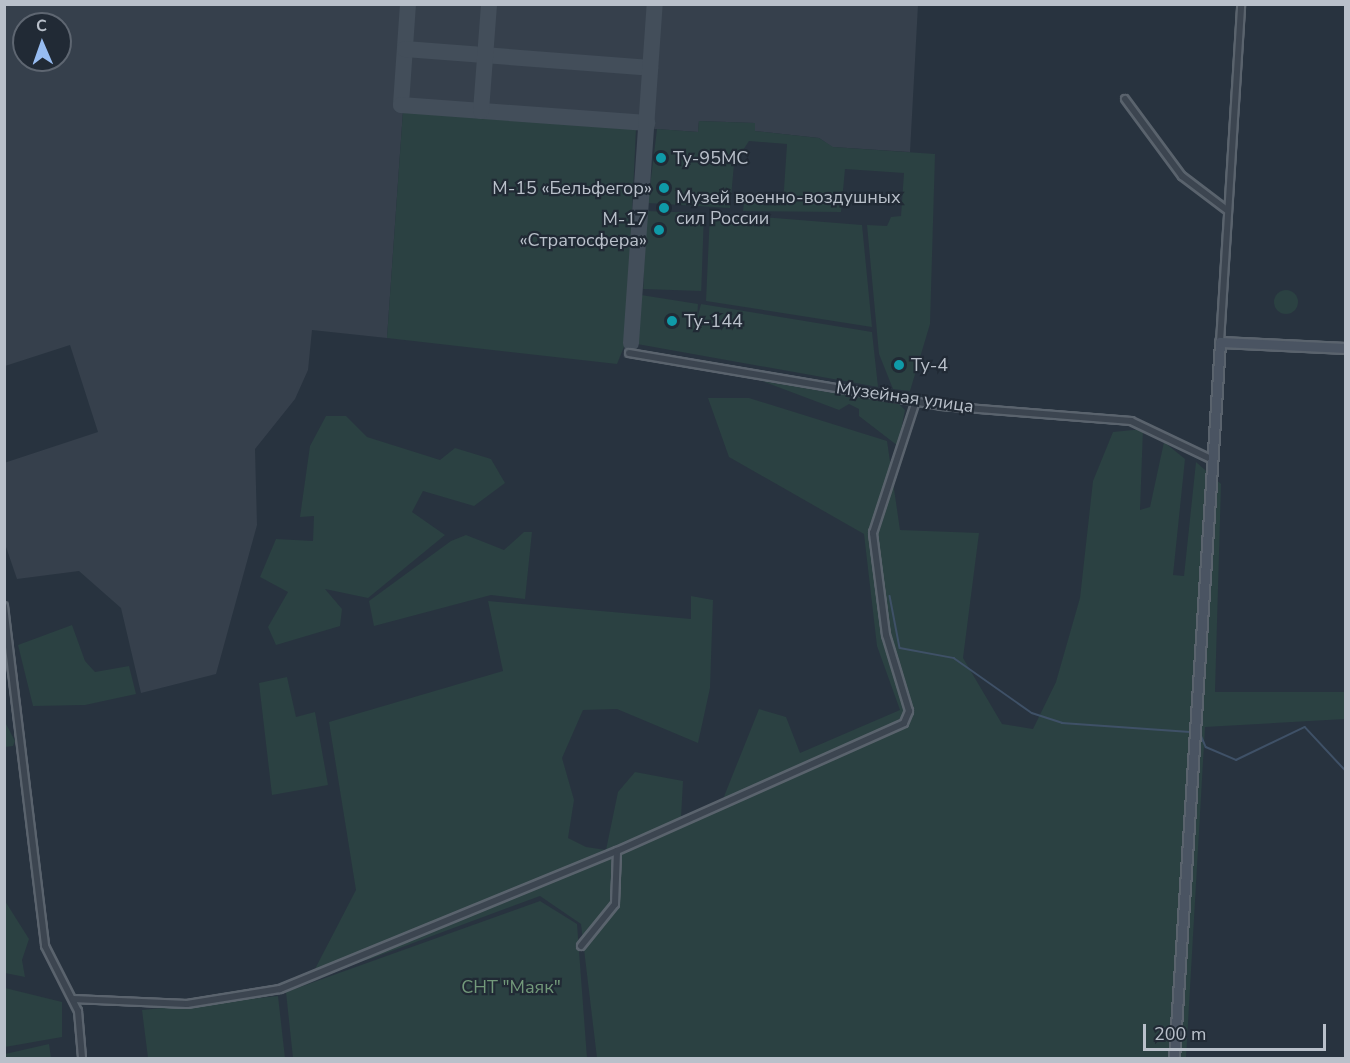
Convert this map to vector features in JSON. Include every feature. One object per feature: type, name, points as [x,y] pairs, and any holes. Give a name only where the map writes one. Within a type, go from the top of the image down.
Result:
[{"type":"street","points":[[1174,1059],[1241,4]]},
{"type":"street","points":[[1125,99],[1182,176],[1227,210]]},
{"type":"street","points":[[1220,342],[1345,348],[1346,339]]},
{"type":"street","name":"Музейная улица","points":[[629,353],[916,401],[1131,421],[1211,459]]},
{"type":"street","points":[[73,999],[187,1004],[280,989],[617,851],[904,723],[909,711],[886,635],[873,533],[916,401]]},
{"type":"street","points":[[4,606],[45,946],[73,999],[82,1059]]},
{"type":"street","points":[[581,946],[615,904],[617,851]]},
{"type":"shaded area","points":[[5,5],[918,5],[910,152],[832,147],[819,138],[755,131],[754,123],[699,121],[698,132],[403,111],[387,338],[312,330],[308,370],[295,399],[255,449],[257,525],[216,674],[141,693],[121,608],[79,571],[17,579],[5,544],[4,463],[98,432],[70,345],[5,366]]},
{"type":"green space","points":[[403,111],[636,128],[626,342],[617,364],[387,338]]},
{"type":"green space","points":[[699,121],[755,123],[755,131],[819,138],[833,147],[935,154],[930,324],[910,391],[893,389],[879,354],[867,225],[887,226],[891,217],[901,216],[904,173],[845,169],[841,212],[743,211],[744,202],[783,204],[787,144],[749,141],[734,164],[730,208],[648,203],[657,129],[698,132]]},
{"type":"green space","points":[[646,211],[704,213],[701,291],[643,289]]},
{"type":"green space","points":[[710,213],[862,225],[872,327],[706,301]]},
{"type":"green space","points":[[1286,290],[1294,294],[1298,302],[1294,310],[1286,314],[1278,310],[1274,302],[1278,294]]},
{"type":"green space","points":[[641,295],[698,304],[697,319],[701,304],[872,332],[878,387],[637,344]]},
{"type":"green space","points":[[762,381],[899,404],[905,410],[898,446],[859,416],[859,409],[849,404],[839,410]]},
{"type":"green space","points":[[708,398],[749,398],[887,441],[900,530],[979,533],[963,658],[1002,724],[1033,729],[1056,682],[1080,598],[1093,481],[1113,432],[1143,429],[1140,510],[1150,507],[1164,442],[1185,459],[1173,575],[1184,576],[1196,462],[1221,484],[1215,692],[1345,692],[1345,719],[1205,727],[1186,1058],[597,1058],[581,924],[540,896],[370,959],[315,969],[356,890],[329,722],[503,671],[488,601],[691,619],[691,596],[713,600],[710,688],[698,743],[617,709],[583,710],[562,758],[574,800],[568,838],[586,847],[606,850],[618,792],[635,772],[683,781],[681,818],[723,799],[759,709],[786,717],[800,753],[900,710],[877,646],[864,534],[729,457]]},
{"type":"green space","points":[[326,416],[346,416],[367,437],[440,460],[455,448],[491,459],[505,483],[474,506],[423,491],[412,512],[445,535],[368,598],[325,589],[342,609],[340,626],[276,645],[268,627],[288,592],[260,577],[276,539],[313,541],[314,516],[300,517],[310,446]]},
{"type":"green space","points":[[524,532],[532,532],[525,599],[491,595],[374,626],[369,601],[451,541],[466,535],[504,550]]},
{"type":"green space","points":[[72,625],[85,661],[95,672],[129,666],[136,694],[85,705],[33,706],[18,645]]},
{"type":"green space","points":[[287,677],[296,717],[315,712],[328,785],[272,795],[259,683]]},
{"type":"green space","points":[[5,722],[15,741],[13,746],[5,747]]},
{"type":"green space","points":[[5,901],[29,939],[22,960],[25,977],[5,973]]},
{"type":"green space","name":"СНТ \"Маяк\"","points":[[540,901],[577,924],[587,1058],[293,1058],[286,992]]},
{"type":"green space","points":[[5,988],[62,1002],[62,1037],[5,1047]]},
{"type":"green space","points":[[278,996],[285,1058],[148,1058],[142,1010]]},
{"type":"green space","points":[[49,1044],[51,1058],[5,1058],[5,1054]]},
{"type":"waterway","points":[[890,596],[900,648],[954,658],[1032,713],[1062,723],[1190,732]]},
{"type":"waterway","points":[[1201,735],[1206,747],[1236,760],[1305,727],[1346,771]]},
{"type":"taxiway","points":[[408,4],[401,105],[647,123]]},
{"type":"taxiway","points":[[481,111],[489,4]]},
{"type":"taxiway","points":[[631,343],[655,4]]},
{"type":"taxiway","points":[[405,49],[650,68]]},
{"type":"place","name":"Ту-95МС","points":[[661,158]]},
{"type":"place","name":"М-15 «Бельфегор»","points":[[664,188]]},
{"type":"place","name":"Музей военно-воздушных сил России","points":[[664,208]]},
{"type":"place","name":"М-17 «Стратосфера»","points":[[659,230]]},
{"type":"place","name":"Ту-144","points":[[672,321]]},
{"type":"place","name":"Ту-4","points":[[899,365]]}]
